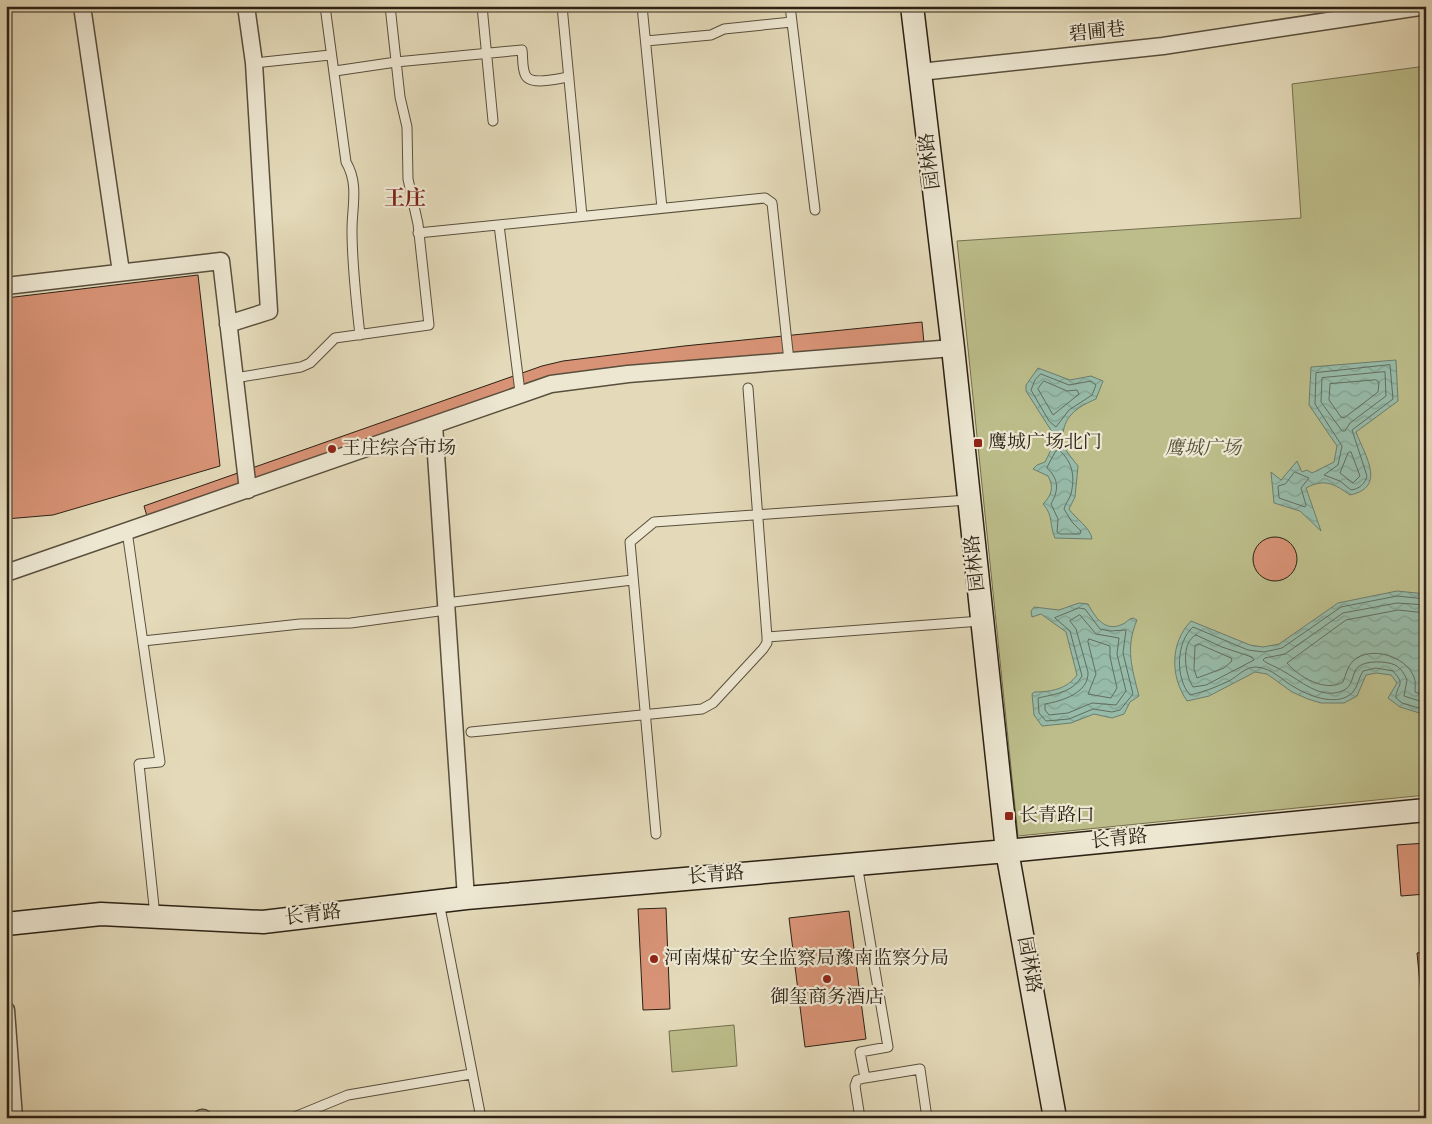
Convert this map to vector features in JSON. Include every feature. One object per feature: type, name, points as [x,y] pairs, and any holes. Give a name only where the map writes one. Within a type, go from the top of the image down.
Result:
[{"type":"street","points":[[82,6],[121,272]]},
{"type":"street","points":[[228,324],[269,311],[254,63],[246,6]]},
{"type":"street","name":"园林路","points":[[912,6],[953,348],[1007,851],[1055,1118]]},
{"type":"street","name":"碧圃巷","points":[[920,72],[1163,46],[1426,6]]},
{"type":"street","points":[[6,286],[221,261],[248,490]]},
{"type":"street","points":[[6,573],[551,384],[573,379],[953,348]]},
{"type":"street","points":[[434,425],[466,898]]},
{"type":"street","name":"长青路","points":[[6,924],[101,914],[263,922],[466,898],[1007,851],[1426,810]]},
{"type":"street","points":[[6,1010],[14,1118]]},
{"type":"lane","points":[[325,6],[330,55],[335,71],[346,162],[352,172],[354,186],[352,229],[355,292],[360,335]]},
{"type":"lane","points":[[235,378],[302,367],[310,363],[335,338],[428,325],[418,233],[408,179],[408,127],[400,97],[390,6]]},
{"type":"lane","points":[[482,6],[493,121]]},
{"type":"lane","points":[[562,6],[582,216]]},
{"type":"lane","points":[[642,6],[662,208]]},
{"type":"lane","points":[[790,6],[815,210]]},
{"type":"lane","points":[[646,40],[711,35],[724,29],[792,22]]},
{"type":"lane","points":[[335,71],[396,62],[522,50],[525,75],[528,79],[534,81],[569,77]]},
{"type":"lane","points":[[254,63],[330,55]]},
{"type":"lane","points":[[418,233],[765,198],[772,203],[789,361]]},
{"type":"lane","points":[[500,225],[520,392]]},
{"type":"lane","points":[[471,732],[702,709],[713,703],[763,649],[767,643],[767,636],[748,388]]},
{"type":"lane","points":[[656,834],[630,542],[654,522],[969,500]]},
{"type":"lane","points":[[127,531],[160,762],[139,764],[155,916]]},
{"type":"lane","points":[[143,641],[300,624],[351,623],[446,606],[632,580]]},
{"type":"lane","points":[[767,636],[982,620]]},
{"type":"lane","points":[[857,864],[888,1048],[860,1052],[865,1078]]},
{"type":"lane","points":[[439,901],[481,1118]]},
{"type":"lane","points":[[860,1118],[855,1086],[857,1080],[920,1069],[927,1118]]},
{"type":"lane","points":[[292,1118],[348,1095],[471,1074]]},
{"type":"green space","name":"鹰城广场","points":[[1426,66],[1426,795],[1018,836],[957,241],[1301,218],[1292,84]]},
{"type":"green space","points":[[734,1025],[737,1066],[672,1072],[669,1031]]},
{"type":"water","points":[[1396,360],[1398,401],[1356,432],[1368,460],[1371,478],[1368,485],[1361,491],[1350,495],[1334,485],[1324,483],[1318,483],[1306,488],[1321,531],[1300,511],[1274,503],[1271,472],[1281,480],[1297,461],[1302,472],[1307,470],[1312,473],[1334,462],[1337,446],[1309,405],[1311,367]]},
{"type":"water","points":[[1038,368],[1070,380],[1091,376],[1103,381],[1096,399],[1077,409],[1068,419],[1063,431],[1064,447],[1078,466],[1075,497],[1069,509],[1086,527],[1092,539],[1055,538],[1049,513],[1043,504],[1050,494],[1051,484],[1048,476],[1033,469],[1045,462],[1054,444],[1054,435],[1026,391],[1026,385]]},
{"type":"water","points":[[1397,591],[1426,594],[1426,715],[1400,707],[1388,698],[1397,683],[1391,675],[1376,673],[1366,675],[1357,696],[1344,703],[1321,703],[1308,699],[1292,692],[1267,674],[1255,672],[1209,696],[1187,701],[1181,691],[1175,671],[1176,649],[1179,639],[1191,621],[1250,645],[1263,647],[1279,644],[1338,603]]},
{"type":"water","points":[[1079,603],[1088,604],[1097,618],[1106,625],[1117,626],[1131,618],[1137,620],[1131,640],[1131,658],[1139,696],[1130,702],[1124,714],[1112,718],[1094,714],[1071,723],[1042,726],[1034,715],[1032,694],[1034,692],[1063,687],[1077,675],[1066,632],[1041,614],[1032,617],[1031,611],[1034,607],[1059,610]]},
{"type":"building","points":[[198,275],[220,466],[53,515],[6,519],[6,298]]},
{"type":"building","name":"王庄综合市场","points":[[922,322],[924,343],[547,383],[149,523],[144,506],[542,366],[563,361],[684,346]]},
{"type":"building","points":[[1271,537],[1279,537],[1291,543],[1297,559],[1291,575],[1279,581],[1271,581],[1259,575],[1253,563],[1253,555],[1259,543]]},
{"type":"building","points":[[1426,843],[1426,894],[1401,896],[1397,845]]},
{"type":"building","name":"河南煤矿安全监察局豫南监察分局","points":[[666,908],[670,1009],[643,1010],[638,909]]},
{"type":"building","name":"御玺商务酒店","points":[[849,911],[866,1039],[805,1047],[789,918]]},
{"type":"building","points":[[1426,952],[1426,994],[1421,994],[1417,953]]},
{"type":"place","name":"鹰城广场北门","points":[[978,443]]},
{"type":"place","name":"王庄综合市场","points":[[332,449]]},
{"type":"place","name":"长青路口","points":[[1009,816]]},
{"type":"place","name":"河南煤矿安全监察局豫南监察分局","points":[[654,959]]},
{"type":"place","name":"御玺商务酒店","points":[[827,979]]},
{"type":"district","name":"王庄","points":[[405,199]]}]
